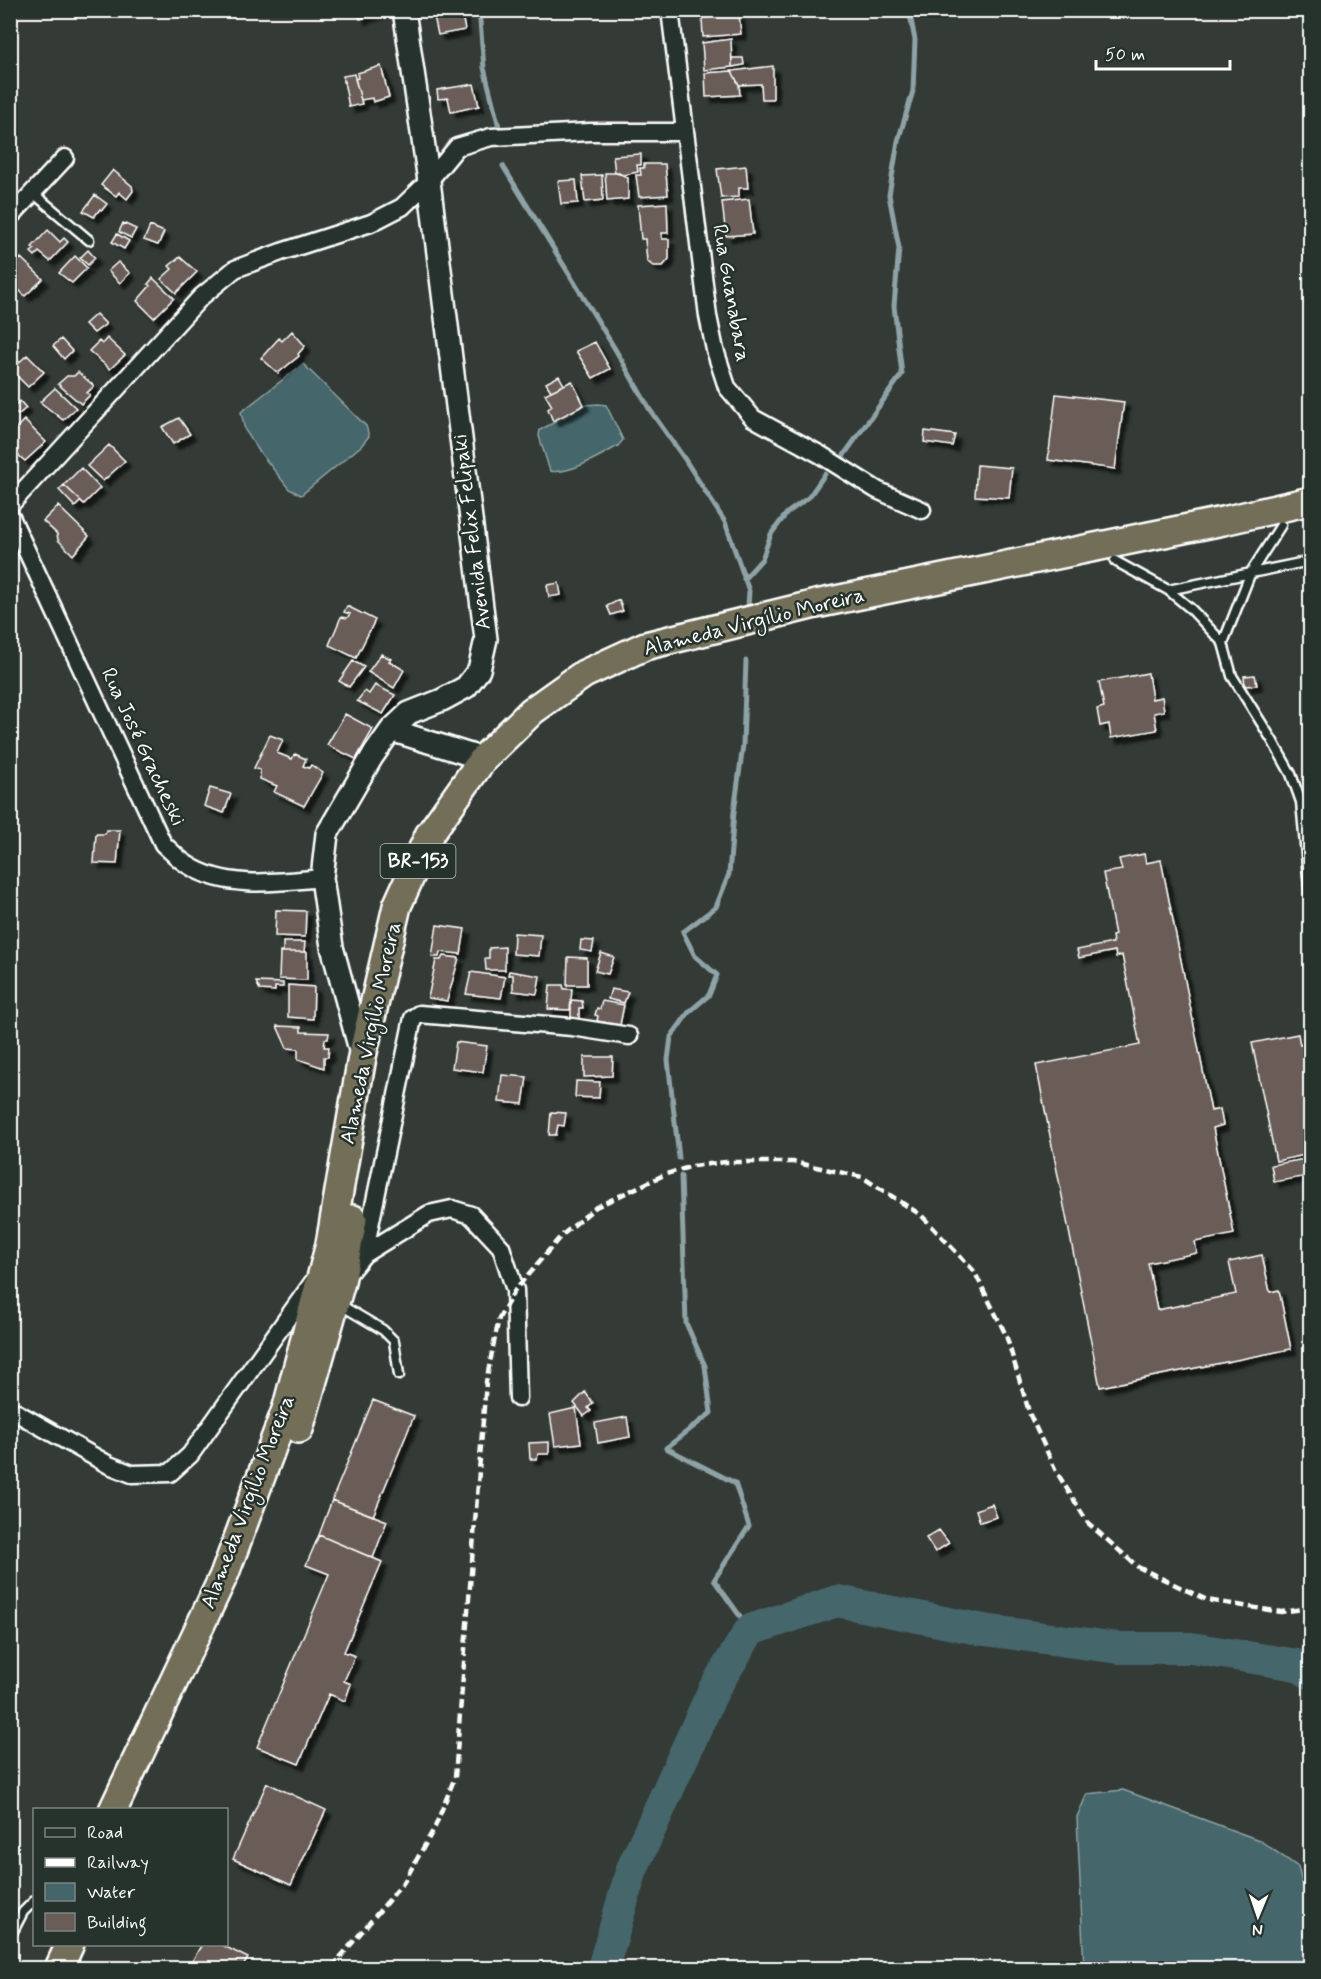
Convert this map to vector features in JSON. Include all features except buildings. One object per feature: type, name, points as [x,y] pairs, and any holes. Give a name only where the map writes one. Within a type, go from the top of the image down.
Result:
[{"type":"highway","name":"Alameda Virgílio Moreira","points":[[113,1808],[225,1574],[333,1285],[330,1244],[362,1057],[397,906],[429,835],[483,759],[532,711],[584,674],[645,646],[816,604],[1223,522],[1311,501]]},
{"type":"highway","name":"Alameda Virgílio Moreira","points":[[134,1808],[242,1581],[305,1412],[380,1060],[415,913],[446,844],[493,775],[543,726],[592,691],[652,663],[820,623],[1115,561],[1227,540],[1311,519]]},
{"type":"highway","points":[[38,1968],[49,1946]]},
{"type":"highway","points":[[59,1968],[69,1946]]},
{"type":"street","name":"Avenida Felix Felipaki","points":[[362,1057],[332,947],[322,878],[327,834],[372,757],[391,730],[409,713],[442,700],[466,687],[478,670],[486,639],[429,181],[404,10]]},
{"type":"street","name":"Rua Guanabara","points":[[670,10],[708,316],[715,350],[727,387],[753,418],[821,454],[877,490],[922,510]]},
{"type":"street","points":[[10,505],[201,297],[235,269],[371,223],[402,207],[429,181],[457,147],[491,137],[590,132],[684,132]]},
{"type":"street","points":[[10,217],[65,158]]},
{"type":"street","name":"Rua José Gracheski","points":[[10,515],[163,844],[189,866],[225,880],[264,883],[322,878]]},
{"type":"street","points":[[391,730],[483,759]]},
{"type":"street","points":[[364,1254],[413,1018],[419,1014],[572,1027],[629,1036]]},
{"type":"street","points":[[10,1409],[109,1465],[132,1474],[170,1473],[190,1455],[333,1285],[364,1254],[429,1214],[453,1209],[471,1215],[501,1246],[515,1290],[518,1398]]},
{"type":"lane","points":[[33,193],[89,240]]},
{"type":"lane","points":[[1223,643],[1251,572],[1281,525]]},
{"type":"lane","points":[[1115,561],[1168,590],[1191,609],[1223,643],[1232,676],[1272,740],[1298,792],[1311,898]]},
{"type":"lane","points":[[1168,590],[1311,561]]},
{"type":"lane","points":[[333,1285],[394,1341],[399,1375]]},
{"type":"lane","points":[[10,1937],[23,1912],[33,1902]]},
{"type":"water","points":[[303,364],[366,426],[369,436],[361,446],[301,495],[289,489],[259,451],[245,430],[241,412]]},
{"type":"water","points":[[586,405],[606,405],[623,440],[618,446],[576,467],[550,471],[539,436],[540,430]]},
{"type":"water","points":[[1123,1790],[1259,1840],[1298,1867],[1306,1898],[1310,1968],[1084,1968],[1077,1817],[1087,1794]]},
{"type":"waterway","points":[[479,10],[484,68],[499,127]]},
{"type":"waterway","points":[[844,455],[902,374],[894,306],[899,248],[889,195],[898,141],[913,91],[915,40],[909,10]]},
{"type":"waterway","points":[[503,166],[650,410],[725,522],[749,591],[748,607]]},
{"type":"waterway","points":[[744,579],[762,559],[771,534],[787,513],[809,497],[825,474]]},
{"type":"waterway","points":[[679,1158],[668,1060],[671,1037],[689,1012],[709,995],[717,975],[695,956],[683,932],[716,907],[729,874],[743,745],[746,661]]},
{"type":"waterway","points":[[681,1176],[686,1323],[705,1366],[711,1413],[666,1448],[735,1483],[749,1526],[714,1580],[750,1630]]},
{"type":"waterway","points":[[603,1968],[632,1869],[714,1689],[750,1630],[837,1601],[984,1630],[1119,1648],[1191,1648],[1297,1665],[1310,1673]]},
{"type":"railway","points":[[331,1968],[404,1882],[435,1827],[455,1777],[486,1382],[499,1318],[515,1290],[561,1236],[596,1207],[666,1174],[693,1166],[726,1162],[793,1162],[862,1177],[921,1215],[974,1271],[1006,1335],[1030,1415],[1056,1471],[1088,1523],[1138,1567],[1207,1600],[1281,1612],[1310,1608]]}]
